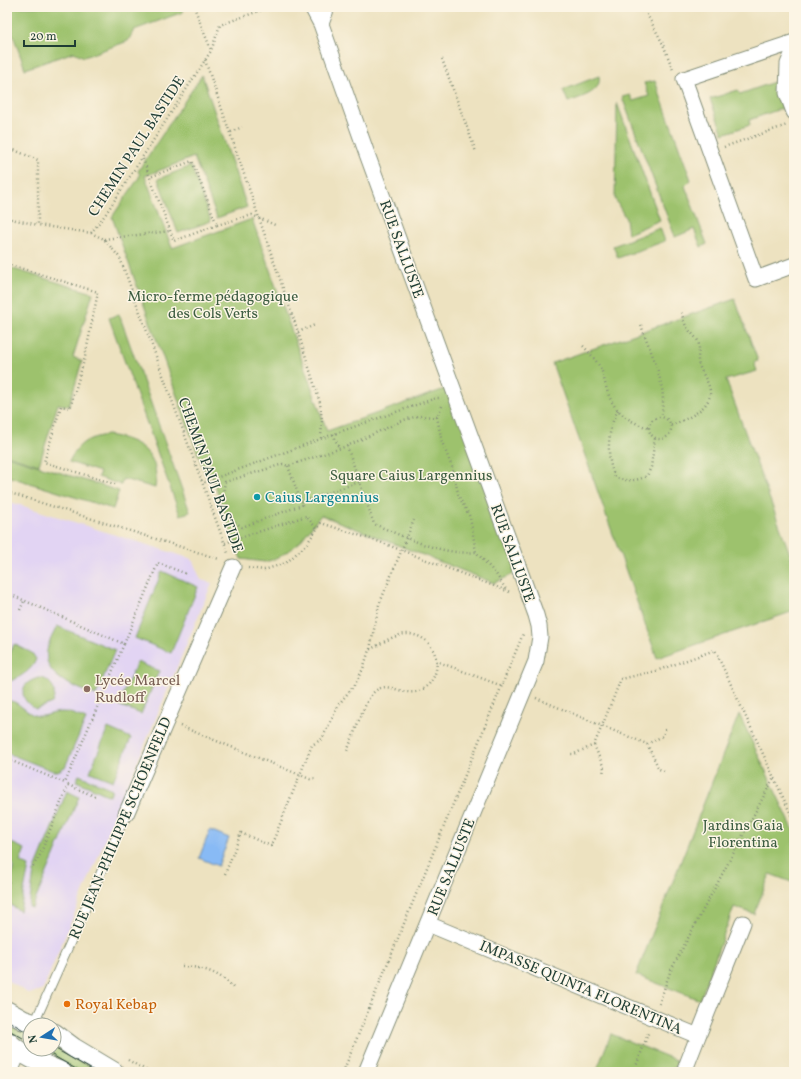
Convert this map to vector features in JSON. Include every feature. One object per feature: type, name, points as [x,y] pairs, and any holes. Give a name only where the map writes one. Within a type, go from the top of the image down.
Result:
[{"type":"street","name":"RUE SALLUSTE","points":[[312,7],[321,24],[452,399],[536,615],[540,637],[536,661],[366,1072]]},
{"type":"street","points":[[321,24],[327,7]]},
{"type":"street","points":[[794,42],[684,79],[756,278],[794,265]]},
{"type":"street","points":[[794,50],[788,64],[787,93],[794,112]]},
{"type":"street","name":"RUE JEAN-PHILIPPE SCHOENFELD","points":[[126,814],[233,567]]},
{"type":"street","points":[[698,1036],[743,923]]},
{"type":"street","name":"IMPASSE QUINTA FLORENTINA","points":[[428,924],[698,1036],[684,1072]]},
{"type":"street","points":[[7,1011],[22,1019]]},
{"type":"street","points":[[62,1039],[114,1072]]},
{"type":"street","points":[[10,1072],[13,1046],[39,1062],[62,1072]]},
{"type":"lane","name":"RUE JEAN-PHILIPPE SCHOENFELD","points":[[39,1017],[126,814]]},
{"type":"path","points":[[194,7],[211,51]]},
{"type":"path","name":"CHEMIN PAUL BASTIDE","points":[[233,567],[120,258],[104,239],[91,233],[105,215],[211,51],[220,25],[270,7]]},
{"type":"path","points":[[643,7],[663,44],[675,76],[684,79]]},
{"type":"path","points":[[442,59],[476,152]]},
{"type":"path","points":[[205,60],[231,132],[298,332],[320,404],[322,421],[321,439]]},
{"type":"path","points":[[710,151],[794,122]]},
{"type":"path","points":[[231,132],[242,127]]},
{"type":"path","points":[[7,147],[38,160],[38,225]]},
{"type":"path","points":[[142,158],[174,242],[217,225],[252,215],[275,225]]},
{"type":"path","points":[[150,177],[192,161],[217,225]]},
{"type":"path","points":[[7,218],[38,225],[91,233]]},
{"type":"path","points":[[104,239],[170,231]]},
{"type":"path","points":[[7,264],[98,292],[85,358],[70,408],[61,406],[44,462],[44,468]]},
{"type":"path","points":[[670,425],[682,422],[695,415],[705,405],[710,395],[709,385],[698,362],[699,345],[688,329],[681,312]]},
{"type":"path","points":[[298,332],[315,325]]},
{"type":"path","points":[[642,325],[661,384],[663,407],[661,417]]},
{"type":"path","points":[[583,346],[594,357],[613,404],[631,420],[649,428]]},
{"type":"path","points":[[201,480],[205,482],[333,434],[436,398],[452,399]]},
{"type":"path","points":[[437,417],[452,399]]},
{"type":"path","points":[[618,410],[614,416],[610,444],[612,471],[616,477],[622,480],[629,480],[640,479],[647,476],[651,467],[655,438]]},
{"type":"path","points":[[288,466],[302,505],[242,527],[232,520],[223,493],[225,482],[282,464],[288,466],[347,446],[404,420],[418,416],[437,417]]},
{"type":"path","points":[[437,417],[442,442],[452,467],[459,497],[470,518],[476,552],[496,574],[507,592]]},
{"type":"path","points":[[661,417],[667,419],[670,425],[670,432],[666,437],[660,439],[655,438],[651,434],[649,428],[650,423],[653,420],[661,417]]},
{"type":"path","points":[[333,434],[338,448]]},
{"type":"path","points":[[347,446],[374,524],[429,546],[466,554],[476,552]]},
{"type":"path","points":[[45,462],[118,486]]},
{"type":"path","points":[[301,502],[359,482]]},
{"type":"path","points":[[7,492],[216,557],[233,567],[264,570],[286,563],[306,545],[321,523],[401,550],[507,592],[528,593]]},
{"type":"path","points":[[225,543],[306,516],[317,529]]},
{"type":"path","points":[[225,874],[241,833],[271,846],[312,745],[322,739],[339,704],[355,684],[363,669],[369,650],[379,605],[414,520]]},
{"type":"path","points":[[65,783],[158,563],[187,574]]},
{"type":"path","points":[[7,593],[124,644]]},
{"type":"path","points":[[20,610],[24,601]]},
{"type":"path","points":[[343,1072],[523,633]]},
{"type":"path","points":[[347,751],[374,691],[387,686],[402,692],[419,691],[426,687],[436,672],[436,657],[430,645],[424,638],[417,635],[399,635],[369,650]]},
{"type":"path","points":[[569,754],[574,754],[594,745],[621,679],[656,671],[715,650],[794,821]]},
{"type":"path","points":[[436,661],[502,686]]},
{"type":"path","points":[[523,692],[647,744],[659,769],[664,771]]},
{"type":"path","points":[[166,721],[310,779],[318,778]]},
{"type":"path","points":[[647,744],[663,736],[666,727]]},
{"type":"path","points":[[594,745],[604,768],[603,774]]},
{"type":"path","points":[[7,759],[97,797]]},
{"type":"path","points":[[634,1072],[670,972],[774,777]]},
{"type":"path","points":[[33,866],[40,855],[68,785]]},
{"type":"path","points":[[7,866],[9,876],[7,895]]},
{"type":"path","points":[[182,966],[197,967],[226,980],[234,989]]},
{"type":"shaded area","name":"Lycée Marcel Rudloff","points":[[7,501],[192,559],[201,580],[212,583],[43,989],[29,994],[7,980]]},
{"type":"green space","points":[[7,7],[181,7],[183,12],[134,30],[128,41],[84,57],[74,52],[25,69],[7,18]]},
{"type":"green space","points":[[202,75],[247,207],[217,218],[194,157],[145,176],[172,248],[252,219],[327,431],[453,386],[520,571],[494,583],[321,515],[299,543],[278,558],[265,562],[241,559],[211,474],[206,476],[112,217],[138,179],[140,175],[138,171]]},
{"type":"green space","points":[[599,76],[597,87],[590,94],[568,102],[563,90]]},
{"type":"green space","points":[[655,81],[691,180],[685,186],[707,244],[701,247],[694,229],[675,237],[622,97],[630,95],[633,101],[649,96],[644,83]]},
{"type":"green space","points":[[774,82],[783,108],[749,120],[750,125],[723,134],[710,99],[738,90],[740,94]]},
{"type":"green space","points":[[617,103],[660,220],[628,234],[626,219],[615,199]]},
{"type":"green space","points":[[191,166],[211,221],[178,233],[158,179]]},
{"type":"green space","points":[[660,228],[665,241],[618,258],[613,246]]},
{"type":"green space","points":[[7,267],[93,293],[73,357],[82,361],[69,406],[58,404],[39,465],[7,455]]},
{"type":"green space","points":[[735,299],[758,361],[754,362],[757,371],[726,380],[794,565],[794,611],[657,658],[552,363]]},
{"type":"green space","points":[[119,314],[190,512],[180,515],[109,318]]},
{"type":"green space","points":[[107,435],[128,440],[145,450],[151,457],[154,466],[156,476],[155,488],[123,479],[121,485],[98,477],[100,472],[69,462],[76,450],[84,442]]},
{"type":"green space","points":[[7,456],[119,491],[113,509],[7,476]]},
{"type":"green space","points":[[162,571],[198,587],[171,653],[135,638]]},
{"type":"green space","points":[[57,626],[115,650],[96,695],[69,684],[54,673],[49,666],[47,657],[48,646]]},
{"type":"green space","points":[[14,644],[32,653],[36,659],[32,667],[24,674],[7,682],[7,661]]},
{"type":"green space","points":[[137,662],[159,671],[141,714],[118,705]]},
{"type":"green space","points":[[38,678],[43,678],[50,683],[54,690],[54,699],[52,703],[36,709],[26,701],[23,691],[26,684]]},
{"type":"green space","points":[[7,701],[15,702],[29,713],[37,716],[65,712],[86,719],[65,767],[58,771],[53,771],[7,753]]},
{"type":"green space","name":"Jardins Gaia Florentina","points":[[739,714],[794,831],[794,883],[770,874],[754,914],[734,907],[700,1000],[636,975]]},
{"type":"green space","points":[[108,728],[131,738],[113,781],[90,772]]},
{"type":"green space","points":[[79,775],[112,789],[110,796],[76,781]]},
{"type":"green space","points":[[67,791],[79,797],[32,908],[29,907],[34,872]]},
{"type":"green space","points":[[7,841],[25,849],[20,862],[29,866],[20,911],[12,906],[9,900],[13,864],[7,855]]},
{"type":"green space","points":[[7,1016],[22,1023],[22,1044],[7,1034]]},
{"type":"green space","points":[[611,1034],[678,1061],[673,1072],[596,1072]]},
{"type":"green space","points":[[62,1043],[105,1072],[73,1072],[40,1058],[62,1057]]},
{"type":"water","points":[[210,830],[229,838],[218,866],[199,858]]},
{"type":"tram line","points":[[7,1020],[22,1029]]},
{"type":"tram line","points":[[7,1029],[22,1037]]},
{"type":"tram line","points":[[62,1053],[96,1072]]},
{"type":"tram line","points":[[56,1057],[81,1072]]},
{"type":"place","name":"Caius Largennius","points":[[257,497]]},
{"type":"place","name":"Lycée Marcel Rudloff","points":[[87,689]]},
{"type":"place","name":"Royal Kebap","points":[[67,1004]]},
{"type":"park label","name":"Micro-ferme pédagogique des Cols Verts","points":[[213,304]]},
{"type":"park label","name":"Square Caius Largennius","points":[[411,475]]}]
